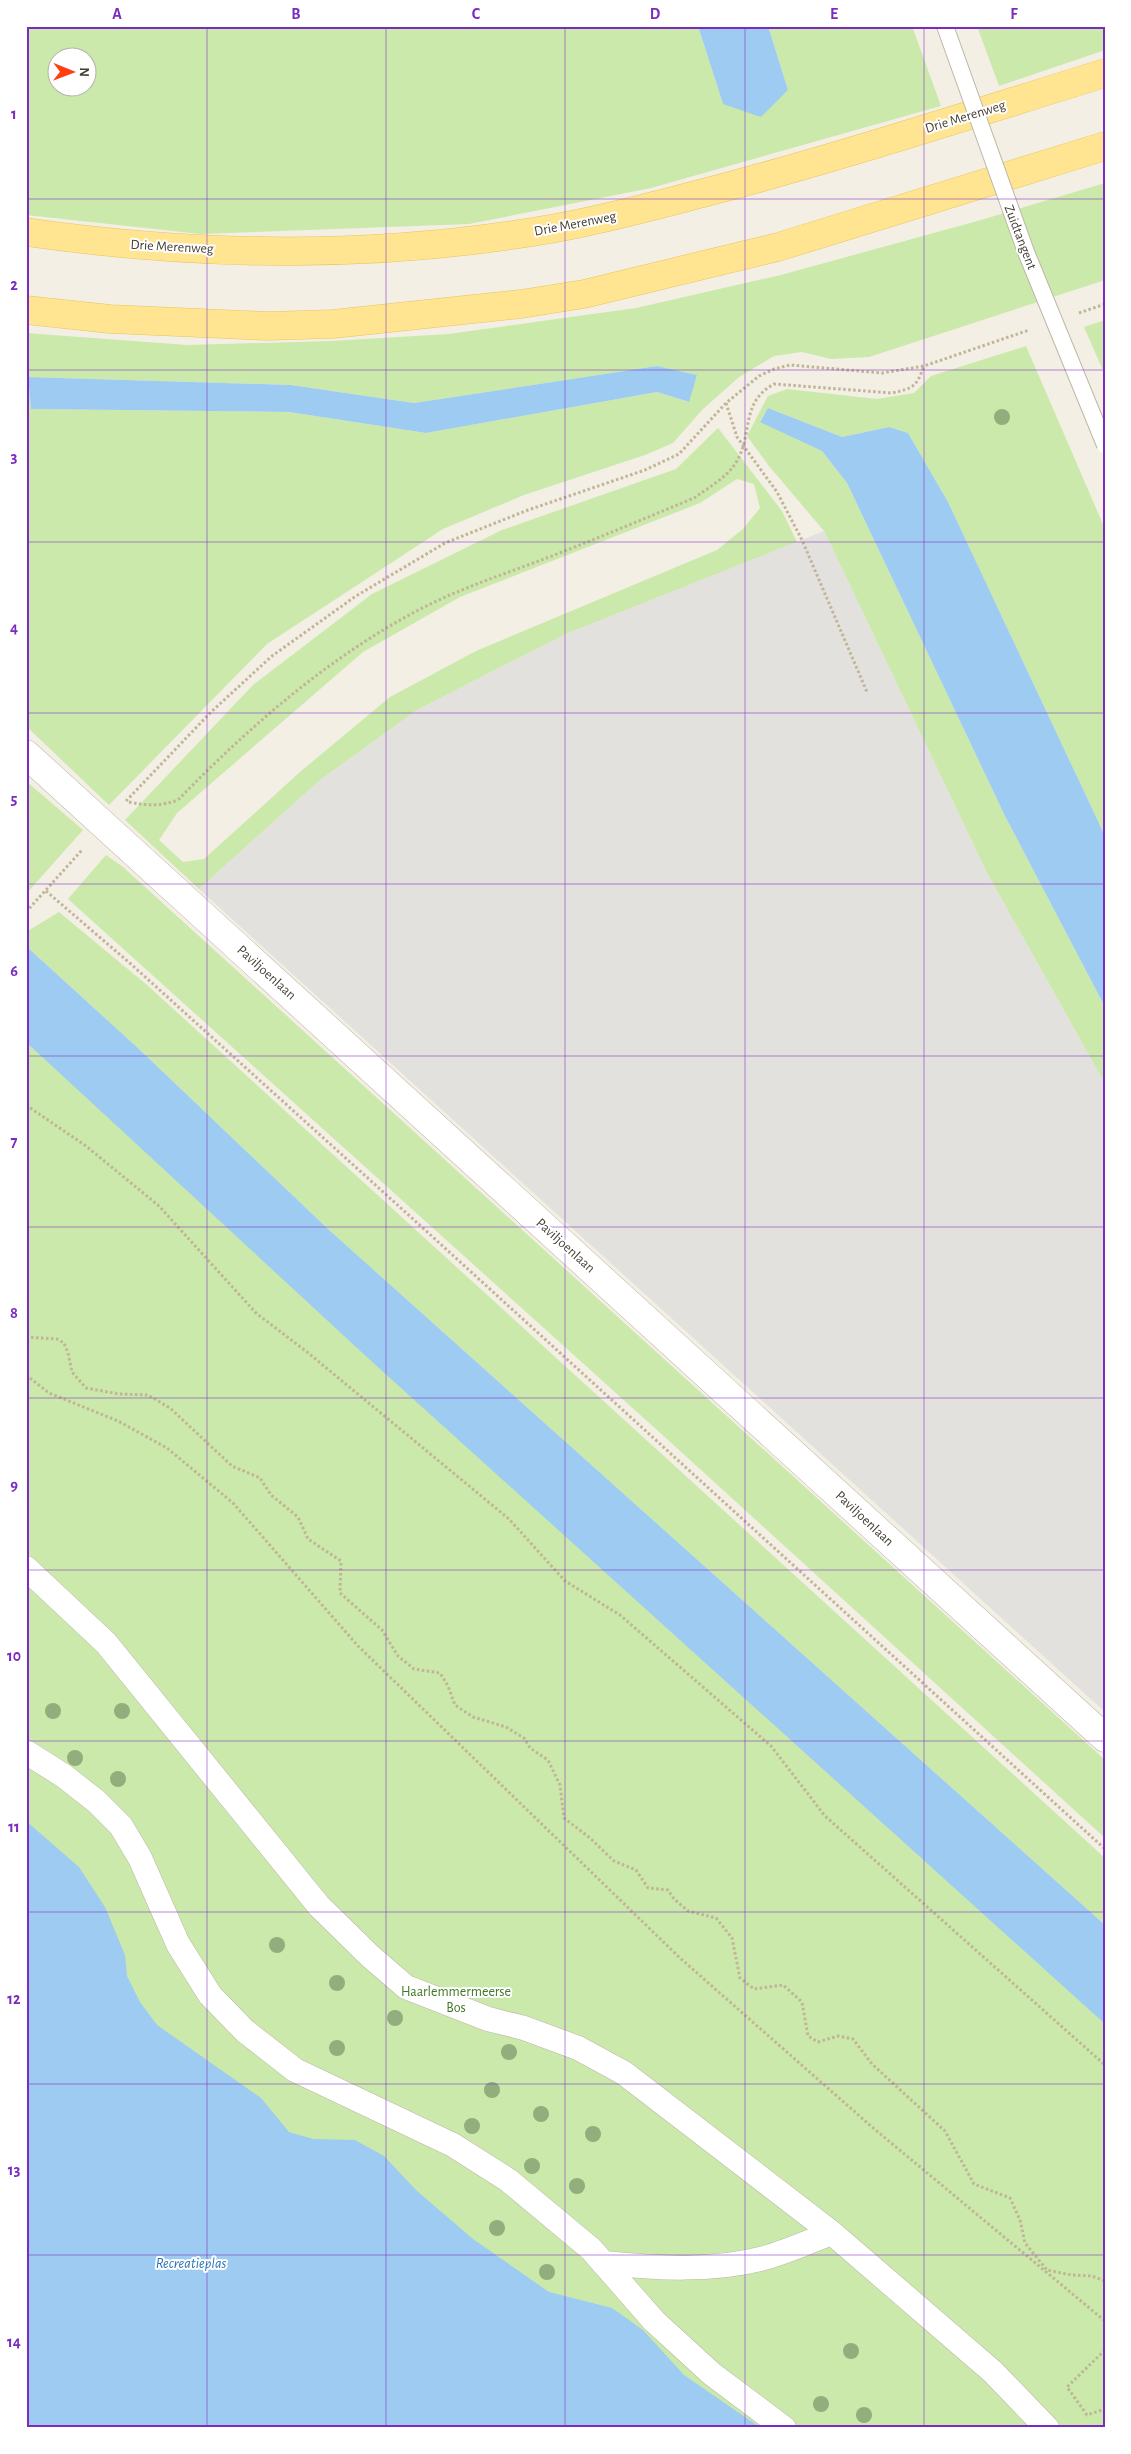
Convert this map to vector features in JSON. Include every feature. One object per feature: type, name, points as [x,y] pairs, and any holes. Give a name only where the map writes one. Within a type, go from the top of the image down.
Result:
[{"type":"main road","name":"Drie Merenweg","points":[[26,232],[112,243],[216,249],[321,250],[439,243],[556,228],[651,207],[801,167],[1105,73]]},
{"type":"main road","points":[[26,310],[110,319],[268,326],[333,324],[521,304],[584,294],[778,246],[1105,146]]},
{"type":"street","name":"Paviljoenlaan","points":[[26,754],[1105,1738]]},
{"type":"street","points":[[26,1568],[106,1643],[319,1906],[370,1956],[406,1987],[488,2019],[524,2028],[578,2048],[624,2074],[832,2233],[992,2372],[1046,2428]]},
{"type":"street","points":[[26,1752],[64,1776],[96,1801],[121,1826],[140,1858],[178,1944],[210,1995],[245,2031],[296,2070],[453,2145],[508,2180],[591,2249],[654,2321],[705,2368],[784,2428]]},
{"type":"street","points":[[603,2263],[662,2268],[710,2267],[764,2258],[832,2233]]},
{"type":"lane","name":"Zuidtangent","points":[[945,26],[1026,252],[1105,445]]},
{"type":"path","points":[[1078,313],[1105,304]]},
{"type":"path","points":[[26,912],[104,824],[210,712],[272,656],[356,596],[445,543],[528,510],[645,470],[679,454],[726,403],[759,376],[790,366],[882,373],[924,366],[1033,329]]},
{"type":"path","points":[[126,801],[145,805],[164,805],[178,800],[257,723],[336,660],[410,614],[470,585],[554,554],[694,498],[735,465],[744,446],[748,416],[755,401],[763,390],[774,384],[892,393],[908,389],[917,384],[924,366]]},
{"type":"path","points":[[726,403],[737,437],[777,492],[802,540],[867,692]]},
{"type":"path","points":[[46,891],[132,965],[1105,1849]]},
{"type":"path","points":[[26,1105],[86,1146],[159,1206],[256,1313],[307,1352],[509,1519],[565,1581],[620,1615],[771,1746],[825,1816],[1105,2064]]},
{"type":"path","points":[[26,1337],[57,1339],[64,1343],[72,1372],[86,1388],[119,1394],[148,1395],[170,1408],[232,1466],[260,1478],[271,1495],[298,1517],[308,1539],[341,1561],[340,1592],[382,1630],[398,1656],[414,1669],[440,1673],[448,1686],[455,1704],[473,1717],[506,1728],[524,1738],[530,1748],[548,1760],[560,1786],[564,1818],[590,1838],[614,1861],[636,1870],[648,1888],[668,1890],[674,1899],[688,1911],[716,1918],[732,1938],[740,1978],[754,1989],[783,1985],[802,2002],[808,2036],[818,2042],[838,2036],[853,2039],[872,2064],[945,2131],[974,2184],[1010,2198],[1020,2220],[1025,2243],[1047,2270],[1071,2275],[1092,2276],[1105,2281]]},
{"type":"path","points":[[26,1375],[49,1393],[118,1420],[167,1448],[233,1503],[358,1646],[680,1958],[872,2127],[1105,2321]]},
{"type":"path","points":[[1105,2350],[1067,2387],[1087,2415],[1105,2409]]},
{"type":"green space","points":[[26,26],[698,26],[723,104],[788,90],[768,26],[912,26],[941,106],[651,188],[469,224],[201,234],[26,215]]},
{"type":"green space","points":[[977,26],[1105,26],[1105,50],[999,86]]},
{"type":"green space","points":[[1105,183],[1105,280],[869,357],[831,359],[802,352],[774,356],[739,377],[702,410],[673,443],[645,455],[524,495],[443,529],[267,644],[109,805],[26,726],[26,333],[187,345],[331,341],[449,334],[636,308],[781,275],[981,220]],"holes":[[[657,366],[697,375],[688,402],[657,392],[426,433],[289,412],[31,409],[28,377],[291,385],[414,403]]]},
{"type":"green space","points":[[1105,320],[1105,375],[1084,327]]},
{"type":"green space","points":[[1026,346],[1105,529],[1105,836],[948,502],[908,433],[889,427],[842,437],[768,408],[760,421],[822,451],[847,483],[1005,816],[1105,1007],[1105,1084],[987,873],[824,531],[769,466],[747,436],[768,396],[787,389],[877,399],[914,393],[931,376]]},
{"type":"green space","points":[[718,428],[782,511],[797,542],[566,634],[417,710],[319,781],[199,889],[125,820],[253,685],[372,594],[502,530],[676,469]],"holes":[[[737,479],[754,484],[760,508],[743,529],[717,550],[476,651],[390,697],[300,772],[204,859],[183,862],[159,840],[177,813],[363,652],[460,597],[700,503]]]},
{"type":"green space","points":[[26,781],[83,830],[26,894]]},
{"type":"green space","points":[[106,855],[123,867],[1105,1760],[1105,1838],[667,1439],[68,899]]},
{"type":"green space","points":[[59,912],[147,985],[1105,1858],[1105,1925],[328,1229],[140,1050],[26,946],[26,932]]},
{"type":"green space","name":"Haarlemmermeerse Bos","points":[[26,1022],[1105,2010],[1105,2428],[26,2428]]},
{"type":"shaded area","points":[[824,531],[987,873],[1105,1084],[1105,1712],[199,889],[319,781],[417,710],[566,634]]},
{"type":"water","points":[[698,26],[768,26],[788,90],[761,117],[723,104]]},
{"type":"water","points":[[657,366],[697,375],[689,402],[657,392],[426,433],[289,412],[31,409],[28,377],[291,385],[414,403]]},
{"type":"water","points":[[768,408],[842,437],[889,427],[908,433],[948,502],[1105,836],[1105,1007],[1005,816],[847,483],[822,451],[760,422]]},
{"type":"water","points":[[26,946],[140,1050],[328,1229],[1105,1925],[1105,2024],[369,1359],[26,1042]]},
{"type":"water","name":"Recreatieplas","points":[[26,1821],[79,1867],[105,1907],[125,1955],[127,1976],[140,2002],[157,2025],[261,2098],[289,2132],[313,2139],[355,2140],[384,2156],[417,2191],[473,2239],[549,2292],[612,2308],[643,2330],[684,2375],[761,2428],[26,2428]]}]
